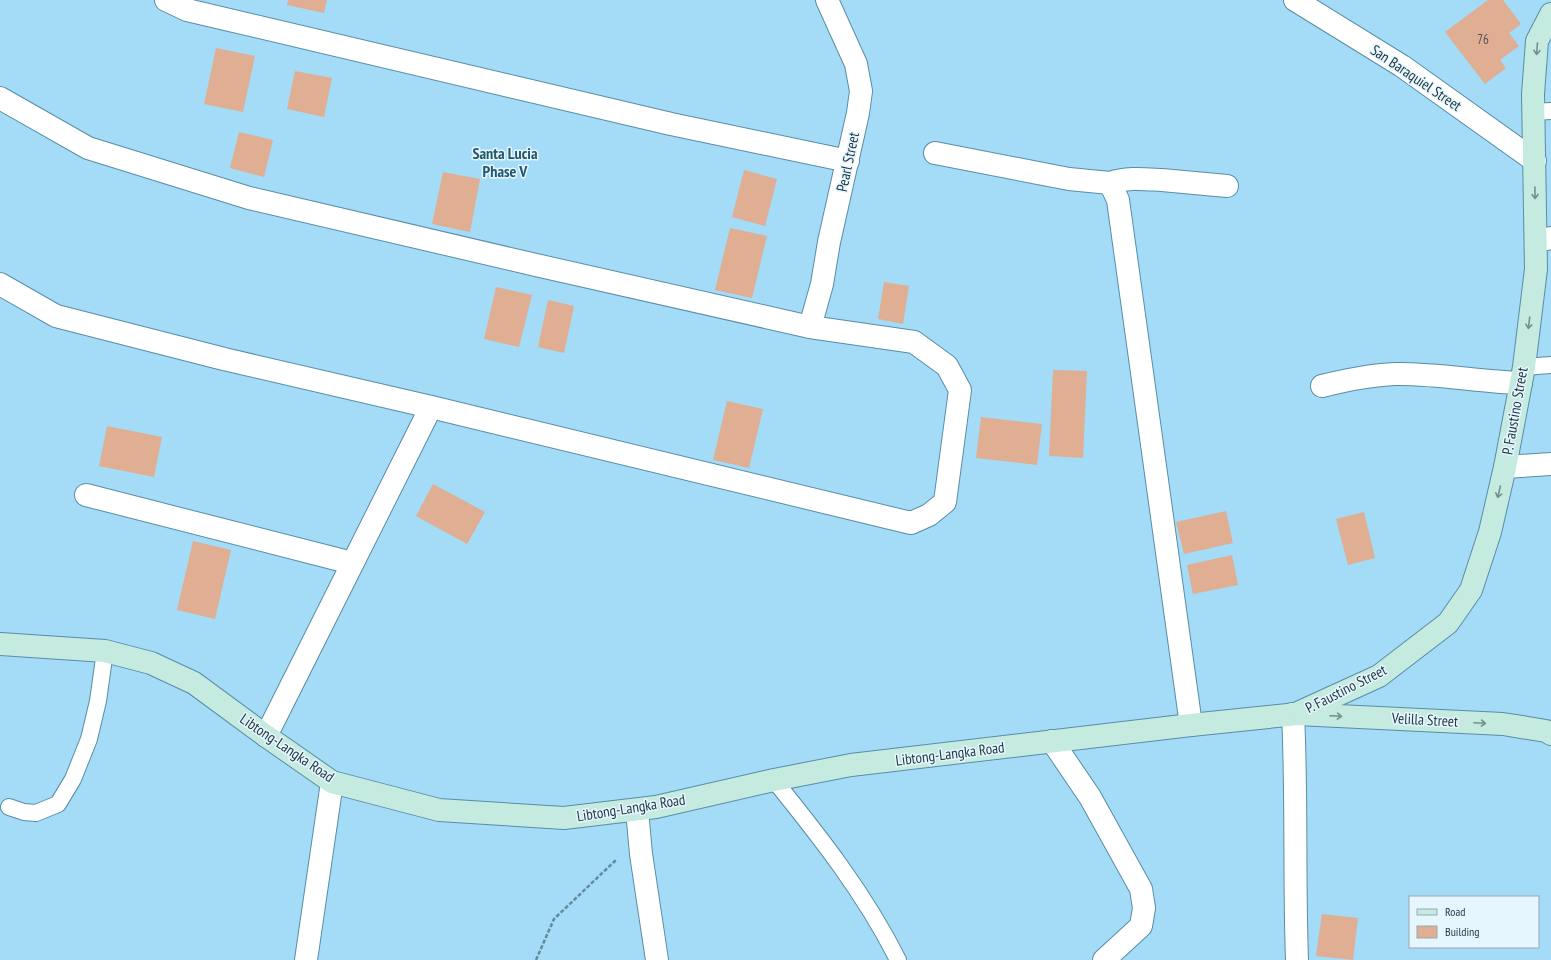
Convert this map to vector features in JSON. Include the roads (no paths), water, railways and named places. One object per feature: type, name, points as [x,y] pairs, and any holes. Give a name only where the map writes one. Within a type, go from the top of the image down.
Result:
[{"type":"main road","name":"P. Faustino Street","points":[[1295,714],[1380,676],[1448,623],[1471,590],[1490,532],[1505,467],[1522,375],[1536,269],[1543,239],[1535,161],[1543,112],[1533,94],[1537,41],[1551,14]]},
{"type":"main road","name":"Libtong-Langka Road","points":[[1,643],[105,651],[151,663],[194,683],[332,782],[439,810],[564,818],[656,807],[774,780],[851,765],[1295,714]]},
{"type":"main road","name":"Velilla Street","points":[[1295,714],[1503,724],[1546,731],[1551,734]]},
{"type":"street","points":[[166,0],[187,10],[454,74],[671,124],[848,161]]},
{"type":"street","name":"Pearl Street","points":[[810,327],[822,284],[829,242],[848,161],[861,91],[856,64],[827,0]]},
{"type":"street","name":"San Baraquiel Street","points":[[1295,0],[1402,66],[1535,161]]},
{"type":"street","points":[[0,98],[88,148],[249,198],[810,327],[914,342],[947,366],[960,390],[945,502],[929,515],[911,522],[224,359],[56,316],[0,284]]},
{"type":"street","points":[[935,154],[1069,179],[1110,183],[1119,180],[1138,179],[1228,186]]},
{"type":"street","points":[[1110,183],[1118,200],[1191,725]]},
{"type":"street","points":[[1322,386],[1351,379],[1395,374],[1449,376],[1499,382],[1522,375]]},
{"type":"street","points":[[266,736],[431,407]]},
{"type":"street","points":[[1505,467],[1551,464]]},
{"type":"street","points":[[86,495],[352,563]]},
{"type":"street","points":[[1295,714],[1297,960]]},
{"type":"street","points":[[1052,741],[1090,797],[1140,889],[1144,908],[1141,926],[1104,960]]},
{"type":"street","points":[[306,960],[332,782]]},
{"type":"street","points":[[636,810],[657,960]]},
{"type":"lane","points":[[1522,375],[1551,366]]},
{"type":"lane","points":[[9,807],[24,812],[36,813],[58,804],[73,779],[90,739],[98,701],[105,651]]},
{"type":"lane","points":[[774,780],[808,822],[869,906],[883,929],[898,960]]},
{"type":"district","name":"Santa Lucia Phase V","points":[[505,162]]}]
